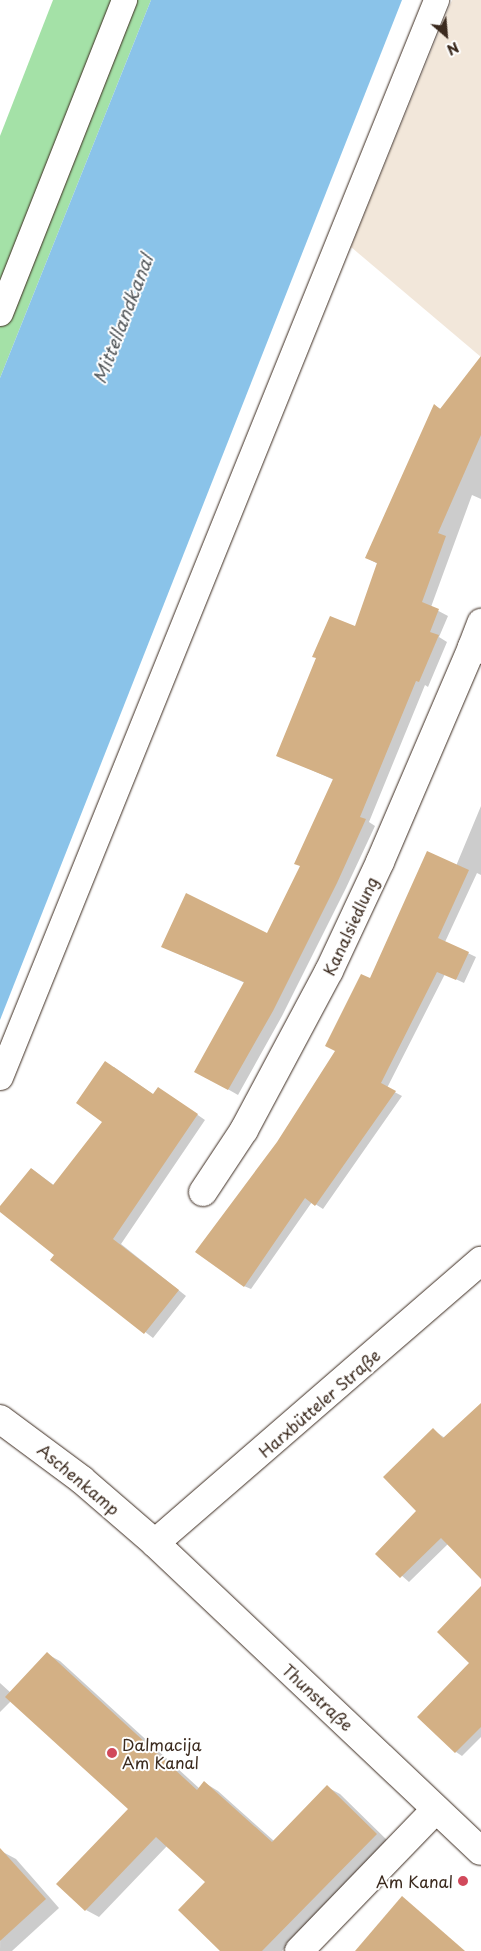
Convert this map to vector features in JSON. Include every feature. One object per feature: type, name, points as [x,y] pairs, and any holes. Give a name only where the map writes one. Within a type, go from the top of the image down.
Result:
[{"type":"street","name":"Kanalsiedlung","points":[[203,1192],[244,1130],[329,971],[380,862],[478,640]]},
{"type":"street","name":"Harxbütteler Straße","points":[[155,1543],[481,1261]]},
{"type":"street","name":"Aschenkamp","points":[[0,1418],[82,1480],[155,1543]]},
{"type":"street","name":"Thunstraße","points":[[155,1543],[481,1851]]},
{"type":"street","points":[[299,1951],[436,1809]]},
{"type":"lane","points":[[0,313],[124,0]]},
{"type":"lane","points":[[0,1077],[436,0]]},
{"type":"shaded area","points":[[452,0],[481,0],[481,357],[351,247]]},
{"type":"green space","points":[[53,0],[151,0],[0,378],[0,136]]},
{"type":"water","name":"Mittellandkanal","points":[[151,0],[402,0],[0,1020],[0,378]]},
{"type":"building","points":[[481,356],[481,435],[438,533],[446,536],[422,602],[439,609],[430,632],[439,635],[419,682],[416,681],[360,817],[366,819],[337,883],[273,1011],[228,1090],[194,1072],[244,982],[161,947],[186,893],[267,933],[300,866],[294,864],[333,779],[276,756],[316,658],[312,657],[330,616],[355,626],[377,563],[365,558],[434,404],[440,409]]},
{"type":"building","points":[[427,851],[469,870],[438,938],[469,952],[456,980],[437,972],[381,1083],[396,1091],[315,1206],[305,1198],[244,1287],[195,1252],[277,1142],[335,1051],[325,1046],[361,974],[370,978]]},
{"type":"building","points":[[105,1061],[153,1094],[158,1087],[198,1114],[113,1239],[179,1290],[144,1334],[50,1260],[54,1255],[0,1212],[0,1206],[31,1168],[53,1185],[102,1122],[76,1103]]},
{"type":"building","points":[[481,1403],[481,1579],[441,1538],[400,1578],[375,1554],[416,1511],[383,1477],[433,1428],[443,1438]]},
{"type":"building","points":[[481,1586],[481,1727],[455,1753],[417,1717],[469,1663],[437,1632]]},
{"type":"building","points":[[47,1652],[197,1790],[204,1781],[272,1842],[327,1785],[377,1834],[262,1951],[220,1951],[178,1910],[205,1882],[156,1837],[85,1911],[56,1884],[128,1809],[5,1697]]},
{"type":"building","points":[[0,1848],[46,1899],[0,1941]]},
{"type":"building","points":[[402,1896],[465,1951],[355,1951]]},
{"type":"place","name":"Dalmacija Am Kanal","points":[[112,1753]]},
{"type":"place","name":"Am Kanal","points":[[463,1881]]}]
